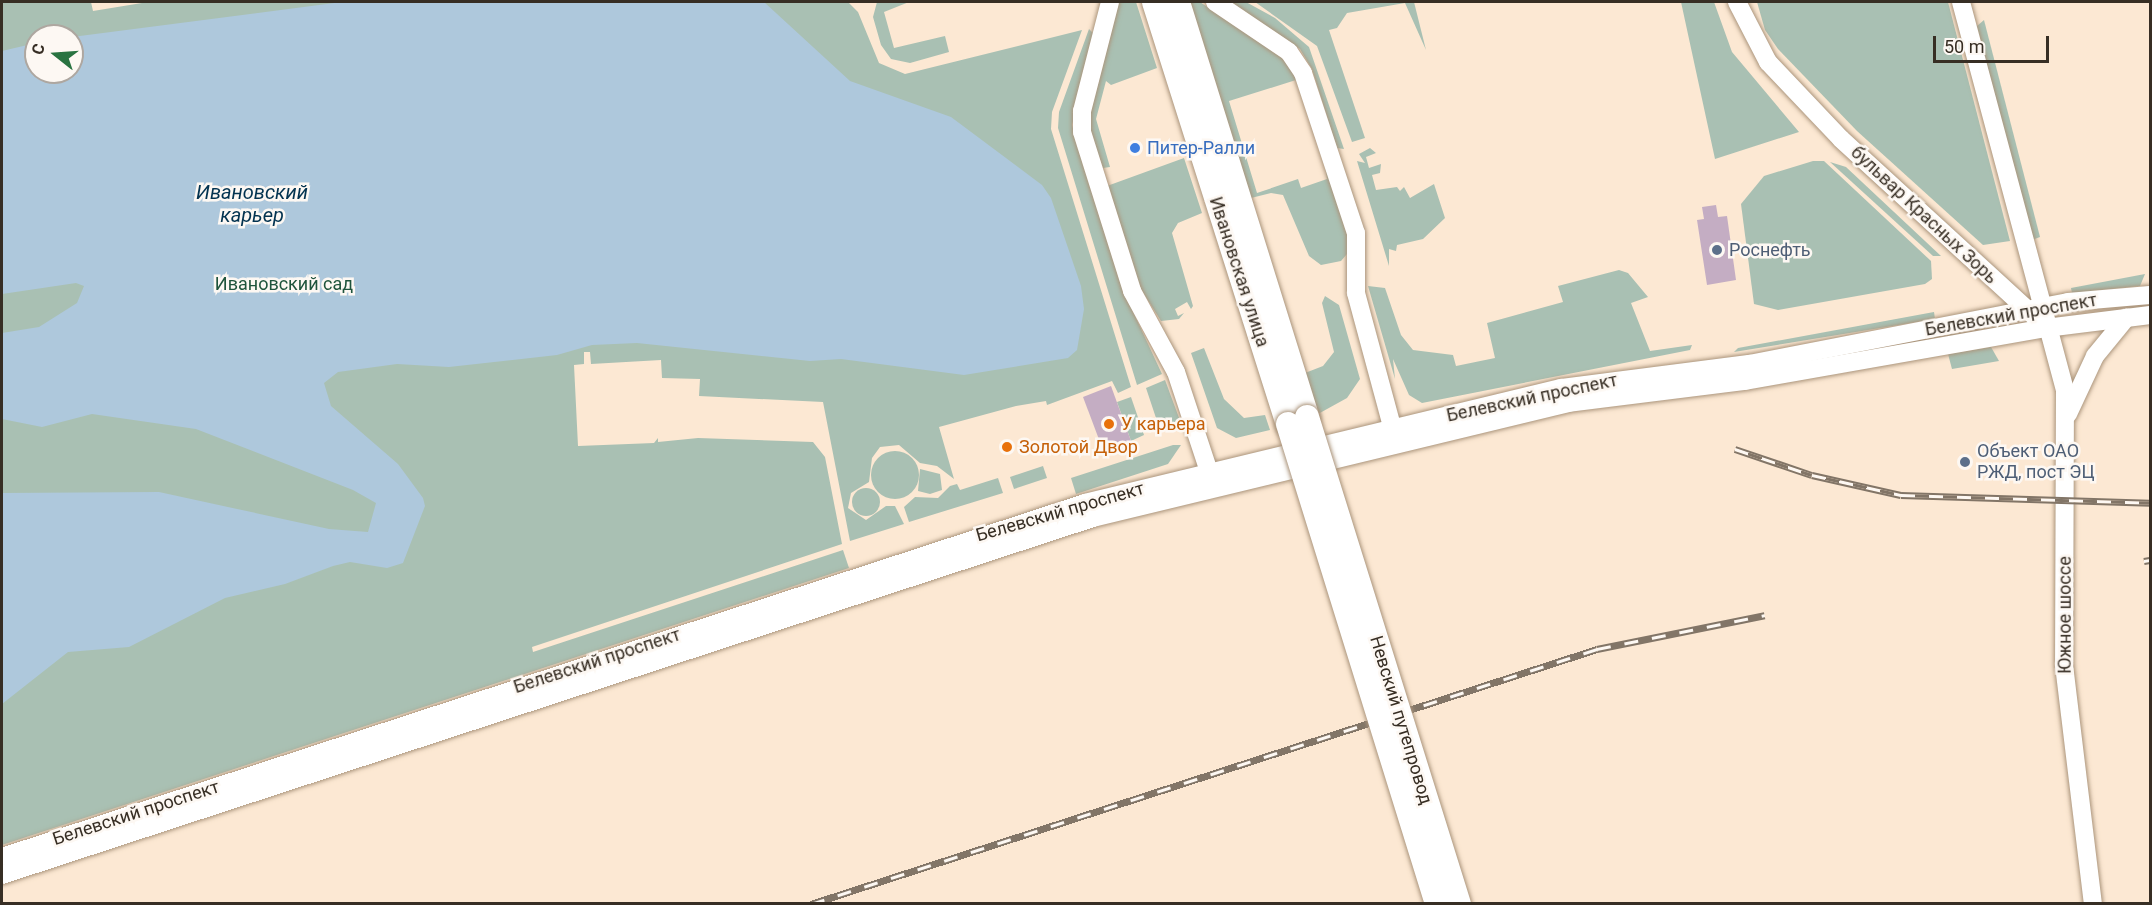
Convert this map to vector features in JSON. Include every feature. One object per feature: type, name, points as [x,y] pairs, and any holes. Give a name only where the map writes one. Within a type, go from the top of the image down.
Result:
[{"type":"main road","name":"Ивановская улица","points":[[1154,2],[1297,421]]},
{"type":"main road","name":"Ивановская улица","points":[[1178,2],[1297,421],[1334,540]]},
{"type":"main road","name":"Невский путепровод","points":[[1334,540],[1437,903]]},
{"type":"main road","name":"Невский путепровод","points":[[1334,540],[1459,903]]},
{"type":"street","points":[[1110,2],[1082,111],[1082,132],[1132,291],[1176,372],[1212,481]]},
{"type":"street","points":[[1215,2],[1289,52],[1303,73],[1356,233],[1356,293],[1395,437]]},
{"type":"street","name":"бульвар Красных Зорь","points":[[1737,2],[1768,62],[1841,139],[2034,308]]},
{"type":"street","points":[[1961,2],[2034,308],[2046,328]]},
{"type":"street","name":"Белевский проспект","points":[[1395,437],[1561,388],[1749,364],[2034,308],[2148,291]]},
{"type":"street","name":"Белевский проспект","points":[[2,857],[1017,523],[1212,481],[1395,437],[1568,403],[1745,381],[2046,328],[2127,316],[2151,315]]},
{"type":"street","points":[[2066,418],[2095,356],[2127,316]]},
{"type":"street","name":"Южное шоссе","points":[[2046,328],[2065,390],[2066,418],[2061,517],[2066,575],[2064,665],[2093,903]]},
{"type":"street","name":"Белевский проспект","points":[[2,875],[1212,481]]},
{"type":"green space","name":"Ивановский карьер","points":[[2,2],[91,2],[93,11],[148,2],[848,2],[858,12],[879,63],[905,74],[1082,30],[1052,112],[1051,129],[1131,387],[1118,393],[1112,381],[1047,405],[1046,401],[1016,406],[939,427],[954,479],[937,466],[920,463],[899,445],[880,447],[872,458],[869,482],[851,493],[848,508],[866,520],[886,506],[895,506],[904,524],[850,541],[823,402],[699,396],[700,379],[662,378],[661,360],[591,364],[590,352],[584,352],[584,364],[574,365],[578,446],[654,443],[658,438],[658,442],[698,438],[813,442],[825,457],[842,544],[532,647],[533,652],[843,550],[849,568],[2,845]]},
{"type":"green space","points":[[877,2],[909,2],[884,12],[894,48],[945,36],[949,52],[910,63],[891,59],[881,45],[873,17]]},
{"type":"green space","points":[[1119,2],[1136,2],[1157,68],[1111,85],[1106,81],[1096,119],[1110,167],[1103,168],[1090,133],[1090,115]]},
{"type":"green space","points":[[1188,2],[1200,2],[1291,64],[1315,133],[1296,80],[1229,101],[1257,193],[1298,179],[1301,188],[1327,179],[1324,160],[1348,238],[1347,254],[1341,261],[1321,265],[1309,256],[1283,195],[1271,193],[1251,198]]},
{"type":"green space","points":[[1230,2],[1246,2],[1275,18],[1309,47],[1344,149],[1337,148],[1312,69],[1300,49]]},
{"type":"green space","points":[[1255,2],[1414,2],[1426,50],[1405,3],[1347,13],[1337,28],[1329,30],[1365,138],[1352,142],[1317,46]]},
{"type":"green space","points":[[1681,2],[1714,2],[1732,52],[1799,132],[1715,159]]},
{"type":"green space","points":[[1757,2],[1948,2],[2010,241],[1983,245],[1857,131],[1778,49],[1765,30]]},
{"type":"green space","points":[[1984,20],[2040,237],[2032,240],[1977,26]]},
{"type":"green space","points":[[1089,29],[1095,35],[1072,125],[1122,288],[1162,374],[1137,385],[1058,128],[1059,112]]},
{"type":"green space","points":[[1370,148],[1376,153],[1366,157],[1369,168],[1381,164],[1380,173],[1372,175],[1376,190],[1397,187],[1400,191],[1404,187],[1410,198],[1434,184],[1445,218],[1423,239],[1397,245],[1396,251],[1389,249],[1389,266],[1357,161],[1365,163],[1359,154]]},
{"type":"green space","points":[[1184,158],[1202,213],[1178,223],[1172,233],[1193,306],[1191,309],[1187,302],[1175,309],[1178,316],[1184,313],[1179,319],[1161,321],[1139,286],[1107,186]]},
{"type":"green space","points":[[1813,161],[1824,161],[1931,261],[1932,279],[1925,284],[1778,310],[1754,304],[1741,204],[1764,176]]},
{"type":"green space","points":[[1830,162],[1846,167],[1941,256],[1933,256]]},
{"type":"green space","points":[[1619,270],[1628,273],[1648,297],[1631,303],[1650,351],[1692,345],[1690,350],[1422,403],[1409,395],[1393,359],[1395,379],[1368,286],[1385,288],[1401,335],[1413,350],[1453,355],[1456,366],[1495,358],[1487,323],[1563,302],[1558,286]]},
{"type":"green space","points":[[2145,274],[2140,286],[2072,293],[2071,288]]},
{"type":"green space","points":[[1325,296],[1339,305],[1360,379],[1347,398],[1318,414],[1305,373],[1323,366],[1334,352],[1322,303]]},
{"type":"green space","points":[[1934,312],[1935,319],[1734,352],[1738,348]]},
{"type":"green space","points":[[1991,347],[1999,361],[1952,369],[1948,354]]},
{"type":"green space","points":[[1204,348],[1224,399],[1244,418],[1265,415],[1270,430],[1236,438],[1217,428],[1191,353]]},
{"type":"green space","points":[[1165,380],[1181,423],[1160,430],[1146,388]]},
{"type":"green space","points":[[1131,397],[1144,435],[1131,441],[1117,402]]},
{"type":"green space","points":[[1173,445],[1181,445],[1168,464],[1076,494],[1071,478]]},
{"type":"green space","points":[[890,451],[900,451],[915,461],[919,475],[915,489],[909,495],[900,499],[890,499],[875,489],[871,480],[871,470],[881,455]]},
{"type":"green space","points":[[1043,466],[1047,478],[1014,489],[1010,477]]},
{"type":"green space","points":[[920,469],[940,474],[942,490],[930,494],[918,491]]},
{"type":"green space","points":[[998,478],[1003,493],[909,522],[904,507],[915,497],[938,498],[950,486],[957,484],[960,490]]},
{"type":"green space","points":[[866,488],[876,492],[880,502],[876,512],[866,516],[856,512],[852,502],[856,492]]},
{"type":"water","name":"Ивановский карьер","points":[[342,2],[764,2],[850,81],[951,117],[1042,185],[1051,198],[1081,286],[1084,309],[1077,350],[1068,358],[964,375],[841,359],[810,361],[637,343],[592,345],[557,355],[449,367],[397,364],[338,372],[324,383],[331,406],[398,464],[423,498],[425,506],[403,563],[387,568],[350,562],[333,566],[285,584],[225,598],[129,647],[68,652],[2,704],[2,493],[159,492],[329,529],[368,532],[376,503],[353,490],[196,429],[92,414],[42,427],[2,419],[2,333],[39,327],[77,303],[84,286],[76,283],[2,294],[2,51],[24,46],[24,84],[84,84],[84,35]]},
{"type":"building","name":"Роснефть","points":[[1716,205],[1718,217],[1727,216],[1736,280],[1707,285],[1697,220],[1704,219],[1702,207]]},
{"type":"building","name":"У карьера","points":[[1111,386],[1131,441],[1103,450],[1083,397]]},
{"type":"railway","points":[[1735,449],[1812,475],[1901,495],[2150,503]]},
{"type":"railway","points":[[2144,561],[2150,560]]},
{"type":"railway","points":[[811,904],[1597,649],[1765,615]]},
{"type":"place","name":"Питер-Ралли","points":[[1135,148]]},
{"type":"place","name":"Роснефть","points":[[1717,250]]},
{"type":"place","name":"У карьера","points":[[1109,424]]},
{"type":"place","name":"Золотой Двор","points":[[1007,447]]},
{"type":"place","name":"Объект ОАО РЖД, пост ЭЦ","points":[[1965,462]]},
{"type":"park label","name":"Ивановский сад","points":[[284,284]]}]
